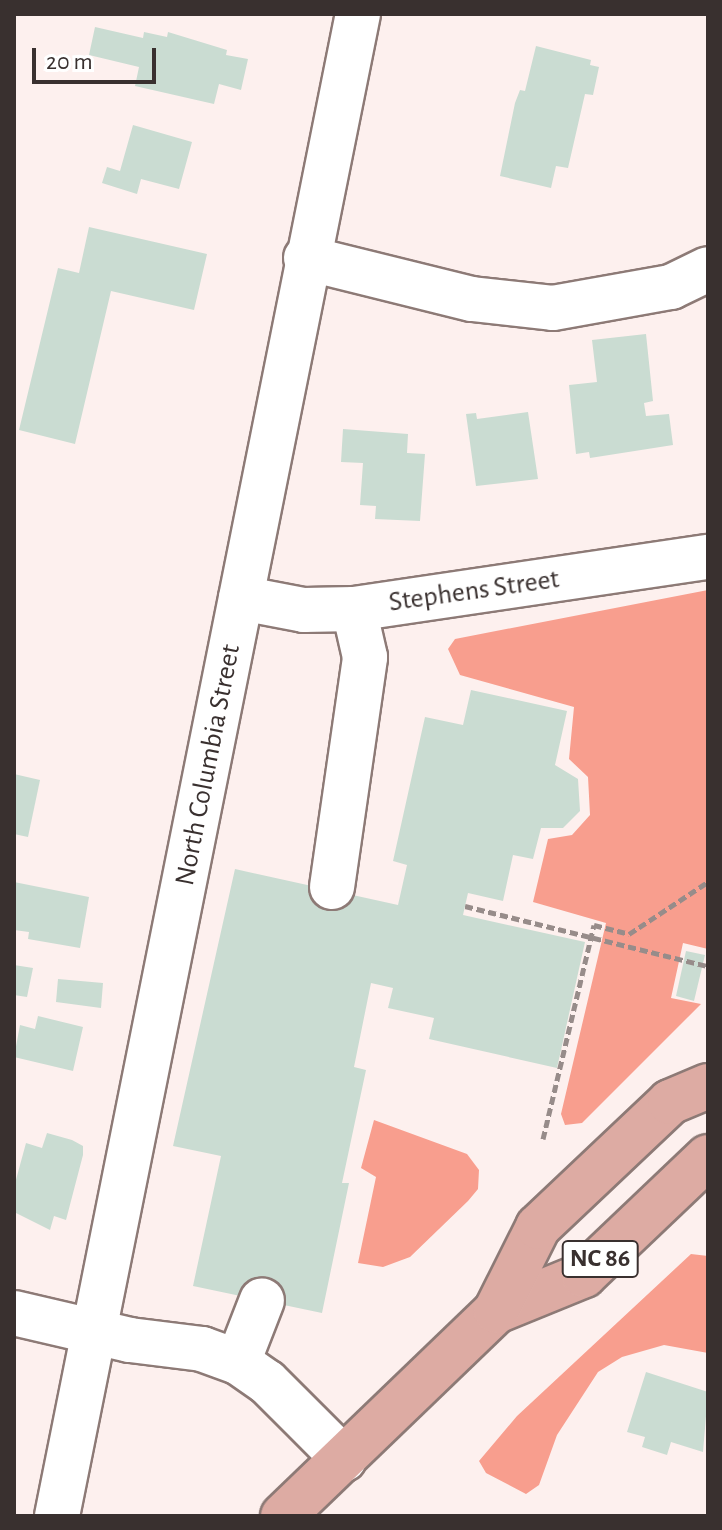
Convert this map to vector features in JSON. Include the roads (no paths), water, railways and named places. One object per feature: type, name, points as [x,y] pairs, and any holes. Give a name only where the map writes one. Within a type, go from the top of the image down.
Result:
[{"type":"main road","name":"NC 86","points":[[283,1516],[496,1311],[538,1227],[670,1102],[708,1086]]},
{"type":"main road","name":"NC 86","points":[[496,1311],[584,1275],[696,1167]]},
{"type":"street","name":"North Columbia Street","points":[[57,1516],[97,1332],[306,258],[358,14]]},
{"type":"street","points":[[306,258],[472,299],[553,308],[671,287],[708,269]]},
{"type":"street","name":"Stephens Street","points":[[241,598],[304,610],[354,609],[708,557]]},
{"type":"street","points":[[332,887],[365,657],[354,609]]},
{"type":"street","points":[[238,1362],[262,1300]]},
{"type":"street","points":[[14,1313],[97,1332],[202,1349],[238,1362],[267,1382],[344,1459]]}]
